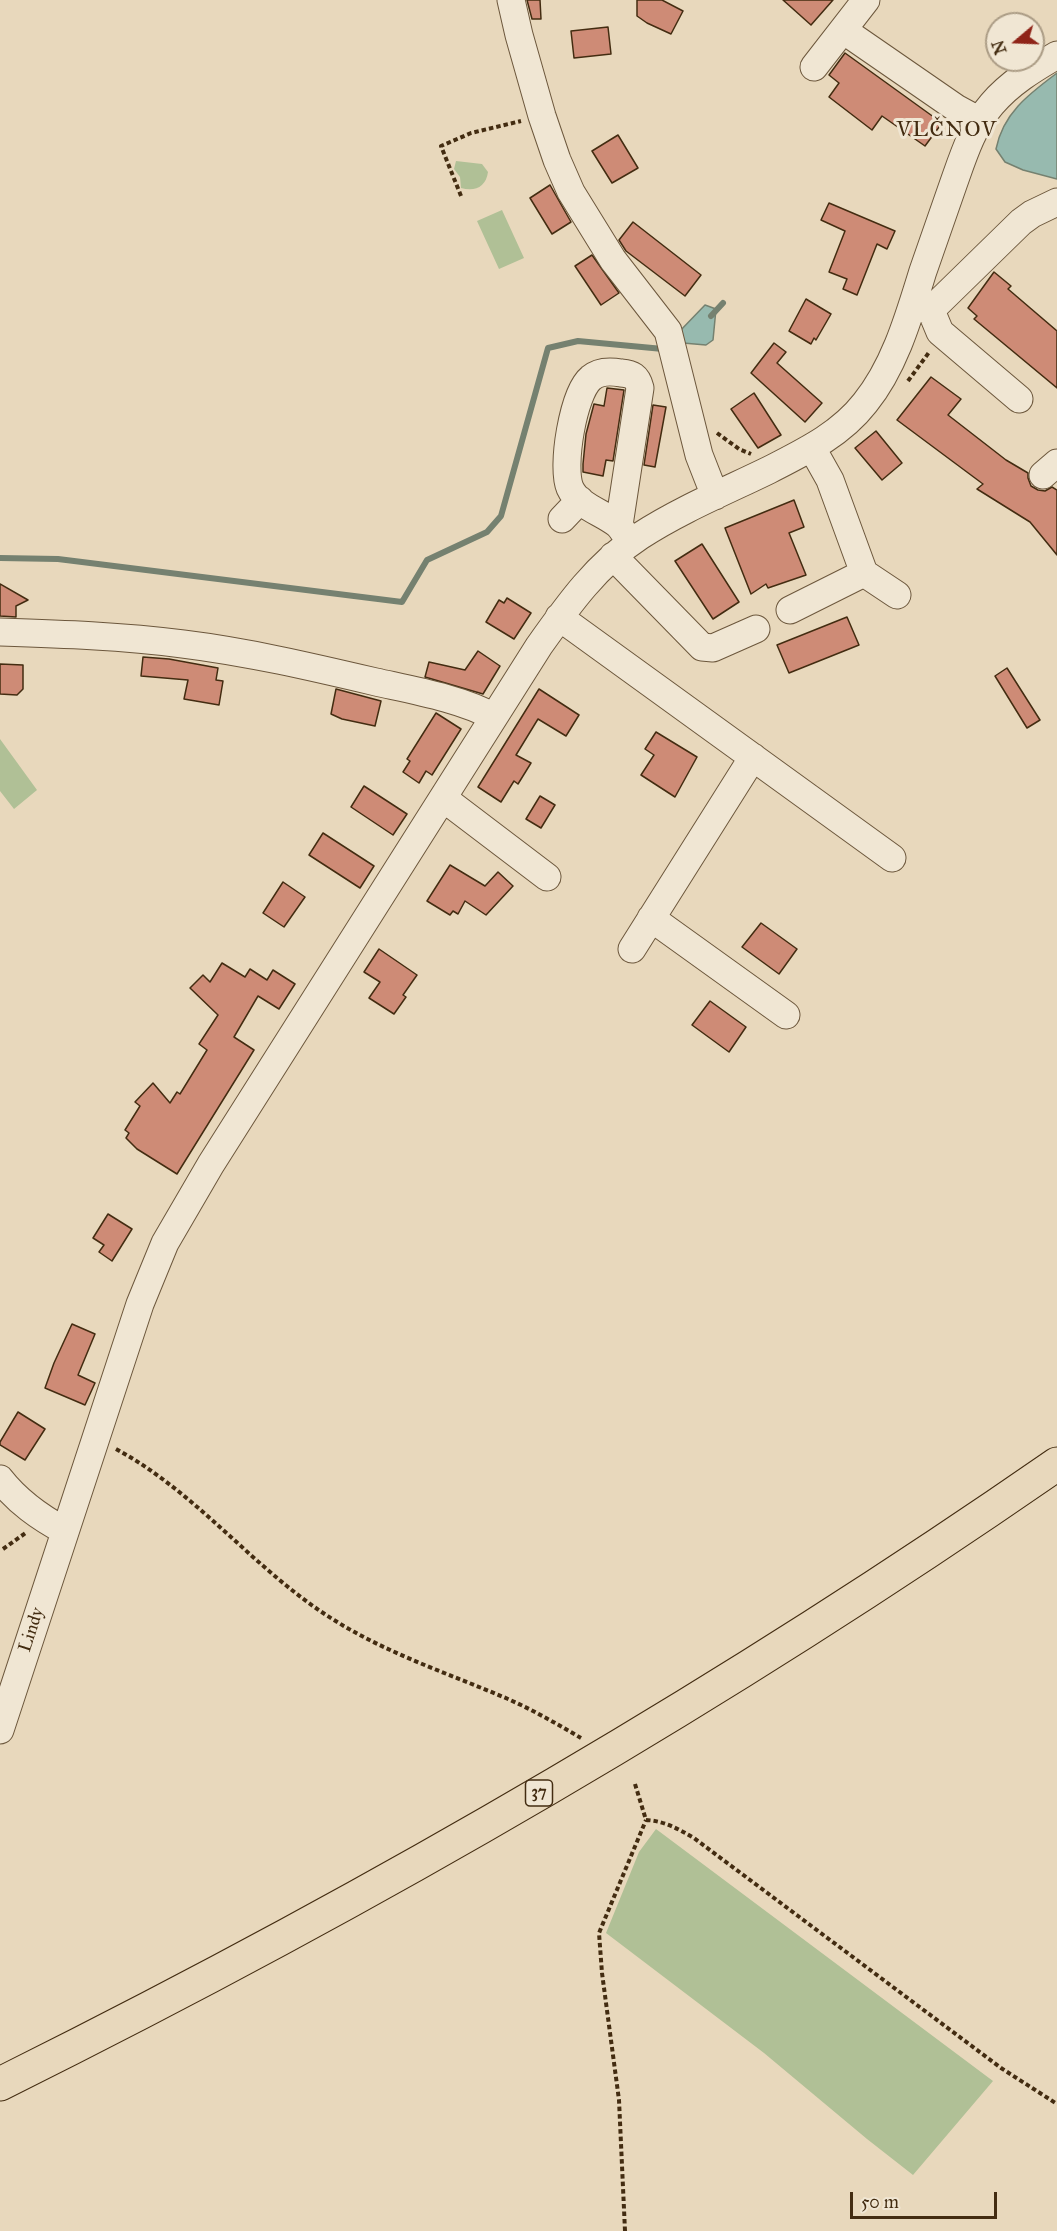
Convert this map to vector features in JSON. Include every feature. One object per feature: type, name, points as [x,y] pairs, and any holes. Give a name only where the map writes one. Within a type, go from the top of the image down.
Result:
[{"type":"main road","name":"37","points":[[0,2084],[252,1954],[432,1855],[578,1770],[810,1627],[1057,1464]]},
{"type":"street","points":[[512,0],[519,35],[557,160],[578,206],[613,260],[657,315],[671,344],[699,456],[715,496]]},
{"type":"street","points":[[814,68],[866,0]]},
{"type":"street","points":[[843,30],[956,108],[980,121]]},
{"type":"street","name":"Lindy","points":[[0,1730],[140,1304],[165,1243],[181,1213],[559,618],[621,541],[812,448],[849,421],[871,396],[921,307],[963,156],[980,121],[991,105],[1015,82],[1057,55]]},
{"type":"street","points":[[1019,399],[940,332],[921,307],[942,299],[1022,222],[1032,214],[1057,202]]},
{"type":"street","points":[[621,541],[619,476],[640,388],[636,377],[608,371],[588,380],[576,406],[567,471],[571,488],[571,509],[621,541],[702,647],[713,648],[756,629]]},
{"type":"street","points":[[812,448],[830,480],[864,573],[897,595]]},
{"type":"street","points":[[790,610],[864,573]]},
{"type":"street","points":[[559,618],[892,858]]},
{"type":"street","points":[[0,632],[140,639],[224,650],[412,690],[474,708],[494,717]]},
{"type":"street","points":[[632,949],[753,757]]},
{"type":"street","points":[[443,798],[548,877]]},
{"type":"street","points":[[651,918],[786,1015]]},
{"type":"street","points":[[0,1479],[30,1510],[65,1531]]},
{"type":"path","points":[[462,196],[441,146],[478,131],[542,116]]},
{"type":"path","points":[[94,1440],[133,1458],[179,1490],[278,1578],[333,1620],[391,1651],[510,1700],[581,1738]]},
{"type":"path","points":[[625,2231],[619,2100],[599,1933],[646,1820],[635,1784]]},
{"type":"path","points":[[646,1820],[669,1824],[693,1838],[1001,2068],[1057,2104]]},
{"type":"green space","points":[[456,161],[482,164],[488,172],[482,185],[475,189],[461,188],[460,177],[454,169]]},
{"type":"green space","points":[[502,210],[524,258],[499,269],[477,221]]},
{"type":"green space","points":[[0,739],[37,790],[14,809],[0,791]]},
{"type":"green space","points":[[656,1829],[993,2081],[913,2175],[764,2053],[606,1933],[639,1852]]},
{"type":"water","points":[[1057,73],[1057,179],[1023,170],[1005,162],[996,149],[999,136],[1019,105]]},
{"type":"water","points":[[705,305],[716,309],[713,340],[706,345],[683,343],[677,334]]},
{"type":"building","points":[[527,0],[540,0],[541,19],[532,19]]},
{"type":"building","points":[[637,0],[662,0],[683,11],[671,34],[637,16]]},
{"type":"building","points":[[783,0],[833,0],[811,25]]},
{"type":"building","points":[[608,27],[611,54],[574,58],[571,31]]},
{"type":"building","points":[[845,53],[942,123],[925,146],[882,116],[872,130],[829,97],[839,83],[829,75]]},
{"type":"building","points":[[618,135],[638,168],[612,183],[592,151]]},
{"type":"building","points":[[550,185],[571,222],[552,234],[530,198]]},
{"type":"building","points":[[829,203],[895,231],[887,249],[877,244],[857,295],[843,289],[847,279],[829,272],[845,231],[821,220]]},
{"type":"building","points":[[633,222],[701,275],[685,296],[626,251],[619,240]]},
{"type":"building","points":[[592,255],[619,293],[601,305],[575,266]]},
{"type":"building","points":[[994,272],[1011,286],[1008,289],[1057,331],[1057,388],[974,319],[977,316],[968,308]]},
{"type":"building","points":[[806,299],[831,314],[816,340],[814,338],[811,344],[789,331]]},
{"type":"building","points":[[774,343],[786,352],[777,363],[822,403],[805,422],[751,373]]},
{"type":"building","points":[[931,377],[961,399],[948,415],[1006,460],[1028,473],[1031,486],[1038,490],[1045,491],[1052,487],[1057,490],[1057,555],[1030,522],[977,489],[983,484],[897,420]]},
{"type":"building","points":[[607,388],[624,390],[613,461],[606,460],[603,476],[583,472],[583,464],[586,434],[594,404],[604,406]]},
{"type":"building","points":[[754,393],[781,435],[758,448],[731,409]]},
{"type":"building","points":[[653,405],[666,407],[655,467],[644,465]]},
{"type":"building","points":[[876,431],[902,463],[882,480],[855,448]]},
{"type":"building","points":[[794,500],[804,527],[789,533],[806,575],[768,588],[766,584],[751,594],[725,528]]},
{"type":"building","points":[[702,544],[739,602],[713,619],[675,561]]},
{"type":"building","points":[[0,584],[28,600],[16,606],[16,617],[0,616]]},
{"type":"building","points":[[507,598],[531,613],[514,639],[486,622],[499,600],[504,603]]},
{"type":"building","points":[[847,617],[859,645],[789,673],[777,645]]},
{"type":"building","points":[[478,651],[500,666],[483,694],[425,677],[429,662],[465,670]]},
{"type":"building","points":[[143,657],[218,668],[216,680],[223,681],[219,705],[184,699],[188,680],[141,676]]},
{"type":"building","points":[[0,664],[23,665],[23,689],[17,695],[0,694]]},
{"type":"building","points":[[1007,668],[1040,720],[1027,728],[995,676]]},
{"type":"building","points":[[336,689],[381,701],[375,726],[342,719],[331,714]]},
{"type":"building","points":[[539,689],[579,715],[566,736],[538,719],[516,755],[531,763],[518,784],[514,781],[501,802],[478,787]]},
{"type":"building","points":[[436,713],[461,729],[432,775],[426,771],[419,783],[403,772],[410,761],[407,759]]},
{"type":"building","points":[[656,732],[697,757],[675,797],[641,775],[654,755],[645,749]]},
{"type":"building","points":[[364,786],[407,814],[393,835],[351,807]]},
{"type":"building","points":[[540,796],[555,805],[541,828],[526,819]]},
{"type":"building","points":[[323,833],[374,866],[360,888],[309,855]]},
{"type":"building","points":[[450,865],[485,886],[498,872],[513,886],[486,915],[465,901],[458,914],[453,911],[450,915],[427,901]]},
{"type":"building","points":[[283,882],[305,897],[284,927],[263,913]]},
{"type":"building","points":[[761,923],[797,949],[779,974],[742,947]]},
{"type":"building","points":[[379,949],[417,975],[403,995],[406,997],[394,1014],[369,998],[380,982],[364,972]]},
{"type":"building","points":[[222,963],[245,977],[250,969],[267,980],[273,970],[295,984],[279,1009],[258,996],[234,1037],[254,1050],[177,1174],[137,1149],[126,1138],[129,1133],[125,1130],[140,1106],[135,1102],[153,1083],[170,1103],[177,1092],[180,1094],[207,1050],[199,1044],[218,1015],[190,988],[203,975],[210,982]]},
{"type":"building","points":[[710,1001],[746,1027],[729,1052],[692,1025]]},
{"type":"building","points":[[108,1214],[132,1229],[112,1261],[99,1252],[104,1245],[93,1238]]},
{"type":"building","points":[[72,1324],[95,1334],[78,1375],[95,1383],[85,1405],[45,1388]]},
{"type":"building","points":[[18,1412],[45,1429],[25,1460],[0,1445]]},
{"type":"waterway","points":[[711,316],[723,303]]},
{"type":"waterway","points":[[0,558],[58,559],[402,602],[427,560],[487,532],[501,516],[548,348],[578,341],[663,349],[666,347]]},
{"type":"district","name":"VLČNOV","points":[[947,131]]}]
